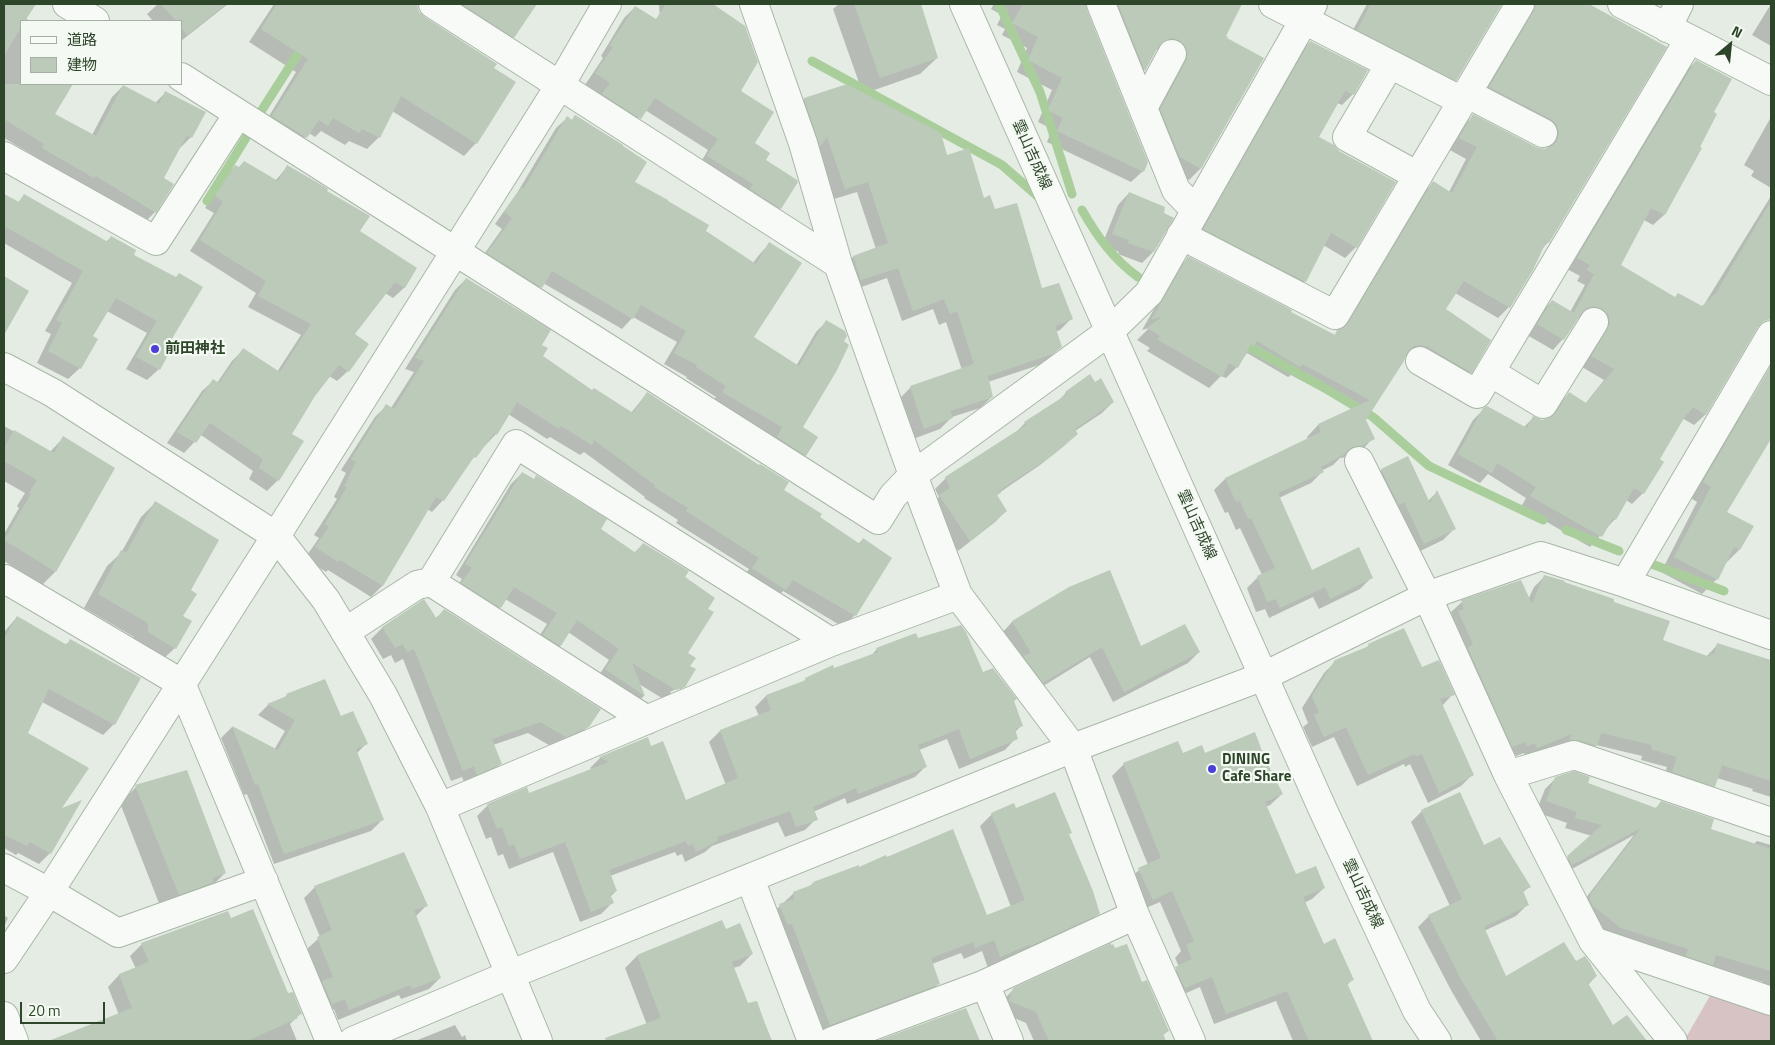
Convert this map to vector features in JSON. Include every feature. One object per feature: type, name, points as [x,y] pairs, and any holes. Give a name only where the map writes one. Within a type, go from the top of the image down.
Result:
[{"type":"street","points":[[68,4],[93,20]]},
{"type":"street","points":[[433,4],[838,264]]},
{"type":"street","points":[[4,959],[49,892],[276,536],[560,85],[607,4]]},
{"type":"street","points":[[754,4],[803,143],[838,264],[958,595],[1073,748],[1135,916],[1191,1041]]},
{"type":"street","name":"雲山吉成線","points":[[964,4],[1323,810],[1417,1011],[1437,1041]]},
{"type":"street","points":[[1101,4],[1176,190],[1195,210]]},
{"type":"street","points":[[1273,4],[1308,12],[1390,64],[1543,133]]},
{"type":"street","points":[[1181,235],[1335,315],[1520,4]]},
{"type":"street","points":[[1622,4],[1771,81]]},
{"type":"street","points":[[1420,361],[1477,394],[1678,34],[1679,4]]},
{"type":"street","points":[[182,78],[878,520],[893,496],[913,475],[1110,330],[1149,293],[1308,12]]},
{"type":"street","points":[[1143,108],[1172,54]]},
{"type":"street","points":[[1390,64],[1346,137],[1418,176]]},
{"type":"street","points":[[4,156],[156,241],[238,114]]},
{"type":"street","points":[[1490,372],[1543,404],[1594,322]]},
{"type":"street","points":[[1625,583],[1771,335]]},
{"type":"street","points":[[4,367],[59,396],[276,536],[326,600],[382,695],[440,807],[538,1041]]},
{"type":"street","points":[[431,582],[516,444],[831,642]]},
{"type":"street","points":[[1359,461],[1427,596],[1508,775],[1593,941],[1673,1041]]},
{"type":"street","points":[[353,1041],[509,975],[1073,748],[1264,676],[1427,596],[1541,556],[1625,583],[1771,635]]},
{"type":"street","points":[[4,582],[5,579],[181,683],[330,1041]]},
{"type":"street","points":[[345,632],[417,585],[431,582],[647,720]]},
{"type":"street","points":[[440,807],[831,642],[958,595]]},
{"type":"street","points":[[1508,775],[1574,755],[1771,822]]},
{"type":"street","points":[[4,868],[118,933],[264,881]]},
{"type":"street","points":[[750,879],[812,1041]]},
{"type":"street","points":[[832,1041],[985,984],[1135,916]]},
{"type":"street","points":[[1593,941],[1771,1001]]},
{"type":"street","points":[[985,984],[1009,1041]]},
{"type":"street","points":[[4,1016],[14,1041]]},
{"type":"shaded area","points":[[1711,994],[1771,1015],[1771,1041],[1684,1041]]},
{"type":"building","points":[[4,4],[36,4],[26,20],[20,20],[20,29],[4,56]]},
{"type":"building","points":[[161,4],[226,4],[187,35],[182,29],[182,20],[175,20]]},
{"type":"building","points":[[277,4],[417,4],[419,12],[425,17],[497,64],[494,68],[516,82],[477,144],[401,96],[380,138],[362,129],[359,133],[333,118],[328,126],[319,120],[307,138],[272,116],[308,59],[261,29]]},
{"type":"building","points":[[462,4],[537,4],[514,38]]},
{"type":"building","points":[[666,4],[713,4],[745,26],[758,62],[741,91],[774,112],[755,143],[770,153],[766,160],[798,182],[781,209],[750,189],[753,184],[707,156],[718,139],[655,98],[641,119],[602,94],[610,83],[595,73],[613,47],[610,45],[635,6],[656,19]]},
{"type":"building","points":[[854,4],[921,4],[938,58],[880,78]]},
{"type":"building","points":[[1023,4],[1086,4],[1148,162],[1144,172],[1057,131],[1063,118],[1048,110],[1062,78],[1028,60],[1038,37],[1012,23]]},
{"type":"building","points":[[1118,4],[1242,4],[1226,36],[1264,58],[1201,169],[1180,157],[1160,109],[1186,61],[1188,54],[1185,46],[1179,40],[1171,38],[1164,41],[1158,47],[1145,71]]},
{"type":"building","points":[[1371,4],[1502,4],[1456,81],[1357,30]]},
{"type":"building","points":[[1536,4],[1589,4],[1667,47],[1549,243],[1546,242],[1533,270],[1510,308],[1464,281],[1446,309],[1491,340],[1472,373],[1428,347],[1414,346],[1407,353],[1404,361],[1366,420],[1375,439],[1361,446],[1352,447],[1345,454],[1321,467],[1324,472],[1278,493],[1312,570],[1359,547],[1373,578],[1330,599],[1325,587],[1280,608],[1276,599],[1267,602],[1257,576],[1275,568],[1251,518],[1248,519],[1240,501],[1236,502],[1225,478],[1321,432],[1318,424],[1370,400],[1302,364],[1300,367],[1257,341],[1254,346],[1251,344],[1238,368],[1229,363],[1222,377],[1157,339],[1160,336],[1147,328],[1163,316],[1151,320],[1188,256],[1292,310],[1291,312],[1335,335],[1337,330],[1343,328],[1348,323],[1433,181],[1452,193],[1477,147],[1459,138],[1473,114],[1536,147],[1544,149],[1552,146],[1557,141],[1559,132],[1556,124],[1551,119],[1489,87]]},
{"type":"building","points":[[1310,41],[1368,70],[1354,95],[1345,91],[1319,137],[1334,145],[1339,151],[1396,182],[1357,248],[1331,233],[1306,282],[1203,229]]},
{"type":"building","points":[[1696,60],[1732,79],[1714,112],[1717,114],[1700,147],[1702,148],[1665,215],[1651,208],[1621,265],[1675,297],[1678,293],[1702,306],[1716,293],[1771,201],[1771,319],[1764,321],[1758,327],[1706,415],[1693,407],[1687,413],[1660,459],[1664,462],[1644,494],[1634,488],[1616,520],[1613,518],[1602,537],[1530,496],[1536,487],[1497,463],[1492,473],[1458,454],[1483,408],[1487,406],[1527,428],[1533,416],[1542,420],[1551,417],[1569,392],[1586,403],[1614,369],[1591,356],[1610,323],[1608,314],[1602,309],[1594,306],[1586,308],[1564,340],[1537,324],[1552,300],[1574,313],[1594,274],[1587,270],[1590,265],[1577,258]]},
{"type":"building","points":[[4,84],[72,85],[55,114],[96,136],[123,85],[159,104],[165,91],[206,112],[192,138],[187,135],[164,178],[174,184],[156,213],[96,176],[94,178],[42,148],[44,144],[4,119]]},
{"type":"building","points":[[848,85],[941,133],[947,155],[969,148],[984,198],[990,195],[995,209],[1017,203],[1042,288],[1059,283],[1073,319],[1055,326],[1062,347],[1052,354],[988,376],[993,397],[950,411],[953,418],[924,429],[910,386],[974,364],[957,311],[950,314],[944,299],[913,311],[898,268],[861,280],[853,256],[888,243],[868,182],[845,189],[827,137],[820,147],[804,98]]},
{"type":"building","points":[[575,115],[647,162],[635,182],[709,225],[706,231],[756,264],[769,242],[802,263],[754,337],[799,366],[826,320],[845,331],[847,336],[844,341],[849,345],[836,372],[803,427],[818,437],[806,456],[777,437],[782,427],[722,392],[726,386],[696,367],[697,365],[674,353],[686,331],[641,305],[633,319],[552,271],[542,288],[487,253],[512,218],[504,212],[522,187],[524,188],[567,116],[572,120]]},
{"type":"building","points":[[244,161],[278,181],[287,165],[320,184],[328,189],[327,191],[370,216],[360,231],[417,268],[405,288],[395,282],[355,334],[369,344],[349,372],[339,365],[315,396],[292,434],[304,441],[279,481],[259,468],[263,459],[210,423],[196,443],[177,432],[213,379],[219,383],[243,348],[280,372],[311,324],[258,296],[266,281],[200,240],[223,202],[215,196],[235,165],[239,167]]},
{"type":"building","points":[[1129,192],[1165,207],[1164,213],[1174,218],[1154,252],[1128,243],[1129,240],[1112,234]]},
{"type":"building","points":[[4,194],[19,202],[24,194],[108,242],[111,236],[136,250],[134,255],[176,277],[179,273],[203,287],[170,342],[174,344],[160,370],[136,357],[157,321],[116,298],[93,336],[98,339],[81,369],[48,351],[62,323],[56,320],[83,271],[4,226]]},
{"type":"building","points":[[4,276],[29,291],[4,335]]},
{"type":"building","points":[[466,278],[551,330],[542,345],[548,348],[543,356],[592,390],[594,388],[633,413],[647,392],[759,465],[789,482],[784,490],[822,514],[820,517],[860,544],[863,538],[892,558],[856,616],[793,580],[786,590],[752,568],[759,558],[686,511],[688,508],[654,487],[655,485],[594,440],[592,445],[561,426],[559,429],[517,402],[497,435],[494,433],[476,458],[474,457],[444,501],[436,497],[383,586],[340,560],[338,562],[315,547],[329,527],[325,524],[347,487],[344,486],[356,462],[351,459],[386,404],[394,409],[424,361],[415,358]]},
{"type":"building","points":[[1771,365],[1771,439],[1727,512],[1754,526],[1740,550],[1734,547],[1718,580],[1674,557],[1711,487],[1703,482]]},
{"type":"building","points":[[1090,374],[1095,382],[1101,378],[1114,402],[1075,429],[1078,434],[1053,455],[999,491],[1001,493],[997,495],[1007,511],[970,541],[939,495],[950,488],[945,477],[1026,425],[1024,422],[1066,395],[1065,392]]},
{"type":"building","points":[[14,430],[54,453],[63,436],[115,468],[56,572],[4,540],[37,480],[4,461],[4,448]]},
{"type":"building","points":[[1408,456],[1430,503],[1437,490],[1456,529],[1424,544],[1404,502],[1399,505],[1381,469]]},
{"type":"building","points":[[522,472],[534,479],[536,475],[607,519],[601,529],[636,553],[643,543],[689,571],[685,577],[715,598],[708,609],[714,612],[688,653],[696,658],[690,666],[696,669],[685,687],[676,690],[632,663],[645,696],[605,669],[619,649],[577,620],[561,646],[543,635],[557,613],[514,587],[501,608],[461,583],[472,568],[465,564]]},
{"type":"building","points":[[155,501],[219,540],[191,590],[197,594],[183,616],[192,621],[176,649],[148,632],[148,623],[98,594],[121,550],[126,553]]},
{"type":"building","points":[[1110,570],[1141,646],[1185,624],[1200,652],[1124,692],[1102,647],[1043,683],[1023,656],[1031,653],[1012,621],[1069,587]]},
{"type":"building","points":[[1544,575],[1565,581],[1614,599],[1614,602],[1670,621],[1663,640],[1710,657],[1711,653],[1714,654],[1717,643],[1771,660],[1771,781],[1722,765],[1715,787],[1672,772],[1677,757],[1651,749],[1652,745],[1601,733],[1597,746],[1579,740],[1569,740],[1572,734],[1537,748],[1535,743],[1527,746],[1525,742],[1512,747],[1468,648],[1473,644],[1458,611],[1464,609],[1461,600],[1521,580],[1532,604]]},
{"type":"building","points":[[424,599],[437,619],[444,609],[601,709],[589,727],[566,737],[540,722],[492,739],[502,764],[477,775],[474,766],[463,771],[414,649],[407,652],[403,644],[395,648],[382,627]]},
{"type":"building","points":[[17,616],[67,645],[70,639],[141,678],[115,725],[49,689],[28,733],[89,768],[62,808],[82,800],[51,854],[30,842],[27,846],[4,835],[4,639]]},
{"type":"building","points":[[961,625],[966,632],[983,672],[993,668],[1017,699],[1014,701],[1023,726],[1015,729],[1018,739],[970,759],[959,729],[918,745],[927,767],[858,794],[856,788],[813,807],[818,820],[796,827],[790,811],[717,837],[718,841],[696,852],[693,844],[688,846],[686,841],[609,870],[617,891],[610,894],[614,903],[591,912],[565,842],[520,859],[514,844],[509,846],[502,827],[497,829],[487,804],[527,787],[529,793],[609,762],[599,757],[648,737],[651,746],[663,741],[686,800],[738,778],[720,730],[771,710],[766,695],[806,680],[805,678],[833,665],[834,668],[878,652],[876,648],[916,633],[918,638]]},
{"type":"building","points":[[1404,628],[1422,667],[1439,660],[1455,695],[1440,699],[1474,775],[1439,793],[1422,754],[1416,756],[1415,754],[1368,775],[1346,727],[1324,737],[1314,715],[1319,713],[1312,696],[1335,660],[1369,646],[1368,644]]},
{"type":"building","points":[[325,679],[341,716],[353,711],[368,744],[356,749],[384,820],[284,854],[258,784],[255,785],[232,726],[278,750],[295,720],[267,704],[287,696],[286,694]]},
{"type":"building","points":[[1255,732],[1265,759],[1283,794],[1265,802],[1296,874],[1316,866],[1325,888],[1303,897],[1324,944],[1335,938],[1354,980],[1347,983],[1373,1041],[1309,1041],[1287,991],[1226,1014],[1212,977],[1185,988],[1175,967],[1192,959],[1186,945],[1194,941],[1172,891],[1153,900],[1138,868],[1161,858],[1123,763],[1178,741],[1183,753],[1202,745],[1205,753]]},
{"type":"building","points":[[187,770],[226,873],[212,878],[214,882],[179,895],[135,785]]},
{"type":"building","points":[[1574,771],[1590,777],[1588,783],[1656,808],[1661,801],[1714,819],[1711,829],[1771,849],[1771,971],[1716,955],[1713,965],[1686,956],[1688,949],[1621,928],[1593,906],[1590,895],[1641,828],[1572,865],[1567,856],[1602,825],[1575,818],[1577,812],[1546,801],[1555,777]]},
{"type":"building","points":[[1055,792],[1072,833],[1069,834],[1093,891],[1100,914],[1030,946],[1031,944],[1000,957],[994,940],[975,948],[973,942],[931,958],[940,984],[830,1025],[792,924],[788,925],[779,904],[794,899],[793,892],[814,884],[813,882],[859,865],[859,867],[886,855],[887,857],[953,829],[987,915],[1025,900],[991,813],[1014,803],[1016,808]]},
{"type":"building","points":[[1460,792],[1484,845],[1500,837],[1531,887],[1523,891],[1529,905],[1484,927],[1506,976],[1564,942],[1576,961],[1585,956],[1590,963],[1597,976],[1588,983],[1613,1025],[1627,1015],[1647,1041],[1498,1041],[1462,981],[1428,915],[1462,899],[1421,810]]},
{"type":"building","points":[[404,852],[428,906],[414,910],[441,978],[412,989],[410,985],[349,1010],[345,999],[332,1004],[322,981],[333,977],[317,937],[332,930],[314,886]]},
{"type":"building","points":[[253,909],[288,993],[293,992],[302,1014],[297,1016],[298,1018],[247,1041],[51,1040],[132,1008],[119,974],[149,962],[141,943],[228,911],[231,918]]},
{"type":"building","points":[[722,920],[726,929],[740,923],[753,954],[732,962],[748,1003],[757,1001],[771,1041],[606,1041],[605,1038],[661,1018],[637,955]]},
{"type":"building","points":[[1111,943],[1115,948],[1127,944],[1142,982],[1147,980],[1169,1031],[1163,1034],[1166,1041],[1049,1041],[1036,1012],[1009,1001],[1013,988]]},
{"type":"building","points":[[966,1008],[980,1041],[876,1041]]},
{"type":"waterway","points":[[999,4],[1040,92],[1072,194]]},
{"type":"waterway","points":[[260,113],[304,44]]},
{"type":"waterway","points":[[812,61],[1002,165],[1042,200]]},
{"type":"waterway","points":[[207,201],[246,138]]},
{"type":"waterway","points":[[1082,210],[1106,246],[1121,263],[1138,277]]},
{"type":"waterway","points":[[1239,341],[1373,417],[1429,466],[1543,520]]},
{"type":"waterway","points":[[1566,530],[1619,551]]},
{"type":"waterway","points":[[1649,563],[1724,591]]},
{"type":"place","name":"前田神社","points":[[155,349]]},
{"type":"place","name":"DINING Cafe Share","points":[[1212,769]]}]
